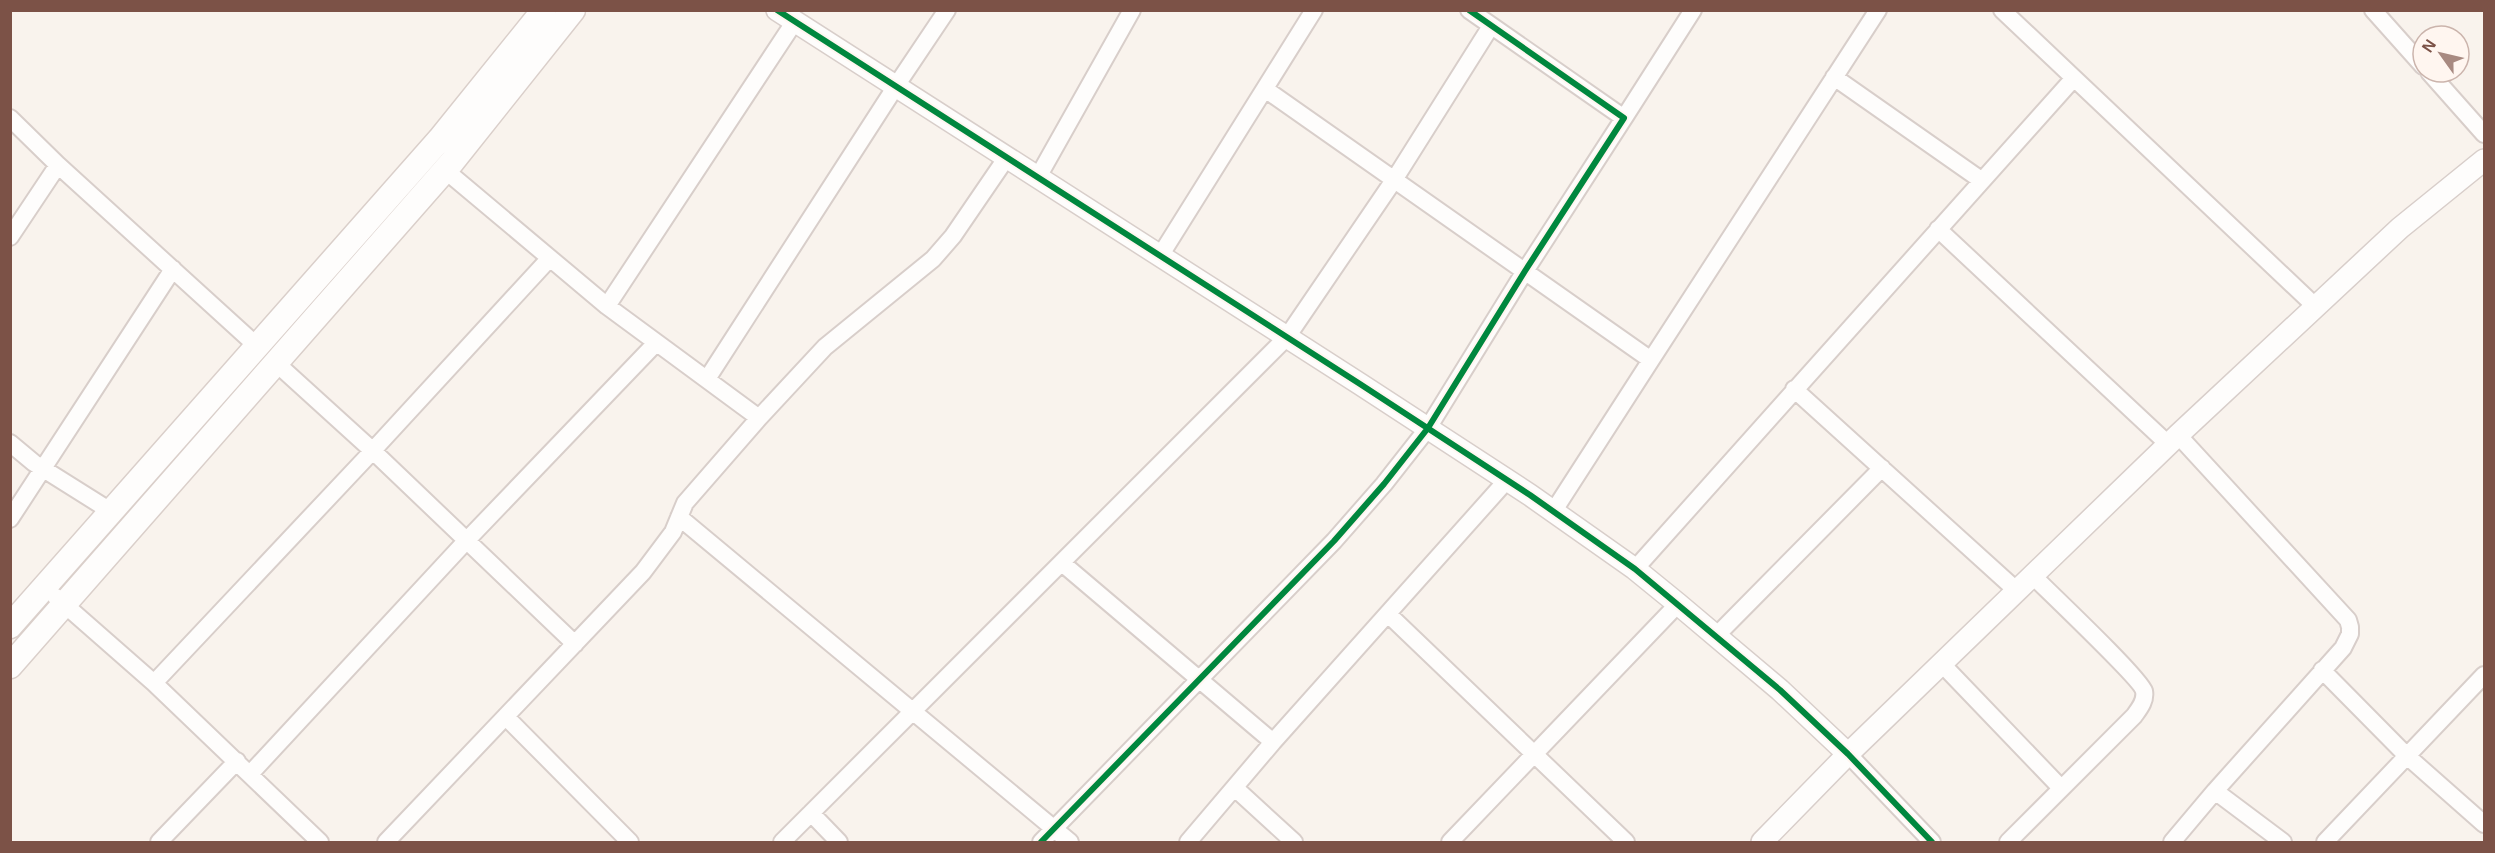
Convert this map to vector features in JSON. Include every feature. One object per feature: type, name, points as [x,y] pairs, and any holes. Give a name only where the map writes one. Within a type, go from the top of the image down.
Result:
[{"type":"main road","points":[[10,626],[440,139],[544,10]]},
{"type":"main road","points":[[10,666],[445,170],[573,10]]},
{"type":"street","points":[[707,380],[947,10]]},
{"type":"street","points":[[1038,177],[1132,10]]},
{"type":"street","points":[[1160,256],[1314,10]]},
{"type":"street","points":[[1469,10],[1624,118]]},
{"type":"street","points":[[1041,843],[1334,541],[1428,428],[1525,271],[1693,10]]},
{"type":"street","points":[[1553,512],[1878,10]]},
{"type":"street","points":[[2002,10],[2315,306]]},
{"type":"street","points":[[2373,10],[2411,53]]},
{"type":"street","points":[[607,306],[786,16],[1287,336],[1507,480],[1635,569],[1780,690],[1848,754],[1932,843]]},
{"type":"street","points":[[782,843],[1287,336],[1394,180],[1491,26]]},
{"type":"street","points":[[1834,77],[1981,180]]},
{"type":"street","points":[[1635,569],[2074,78]]},
{"type":"street","points":[[2439,84],[2484,134]]},
{"type":"street","points":[[1265,89],[1651,360]]},
{"type":"street","points":[[10,118],[58,165],[257,346]]},
{"type":"street","points":[[386,843],[643,572],[673,532],[685,503],[695,490],[825,347],[933,258],[953,236],[1007,157]]},
{"type":"street","points":[[1762,843],[1848,754],[2173,440],[2400,228],[2484,160]]},
{"type":"street","points":[[10,237],[58,165]]},
{"type":"street","points":[[445,170],[607,306],[759,418]]},
{"type":"street","points":[[1938,229],[2173,440],[2348,620],[2350,627],[2347,640],[2172,843]]},
{"type":"street","points":[[154,683],[373,451],[549,259]]},
{"type":"street","points":[[10,519],[173,269]]},
{"type":"street","points":[[250,774],[467,540],[656,343]]},
{"type":"street","points":[[275,362],[373,451],[575,644]]},
{"type":"street","points":[[1794,389],[2016,590]]},
{"type":"street","points":[[10,443],[43,469],[112,512]]},
{"type":"street","points":[[1716,636],[1882,468]]},
{"type":"street","points":[[1188,843],[1273,742],[1507,480]]},
{"type":"street","points":[[679,517],[1070,843]]},
{"type":"street","points":[[1062,563],[1273,742]]},
{"type":"street","points":[[2008,843],[2134,716],[2144,700],[2145,693],[2142,686],[2126,669],[2032,574]]},
{"type":"street","points":[[45,586],[154,683],[320,843]]},
{"type":"street","points":[[1450,843],[1678,604]]},
{"type":"street","points":[[1388,614],[1626,843]]},
{"type":"street","points":[[1941,663],[2061,788]]},
{"type":"street","points":[[2322,670],[2407,756],[2484,824]]},
{"type":"street","points":[[2325,843],[2484,675]]},
{"type":"street","points":[[506,717],[630,843]]},
{"type":"street","points":[[159,843],[237,761]]},
{"type":"street","points":[[1234,788],[1294,843]]},
{"type":"street","points":[[2215,791],[2283,843]]},
{"type":"street","points":[[811,813],[839,843]]},
{"type":"cycle path","points":[[777,10],[1360,384],[1530,495],[1635,569],[1780,690],[1848,754],[1932,842]]},
{"type":"cycle path","points":[[1041,842],[1334,541],[1384,484],[1428,428],[1525,271],[1624,118],[1469,10]]}]
